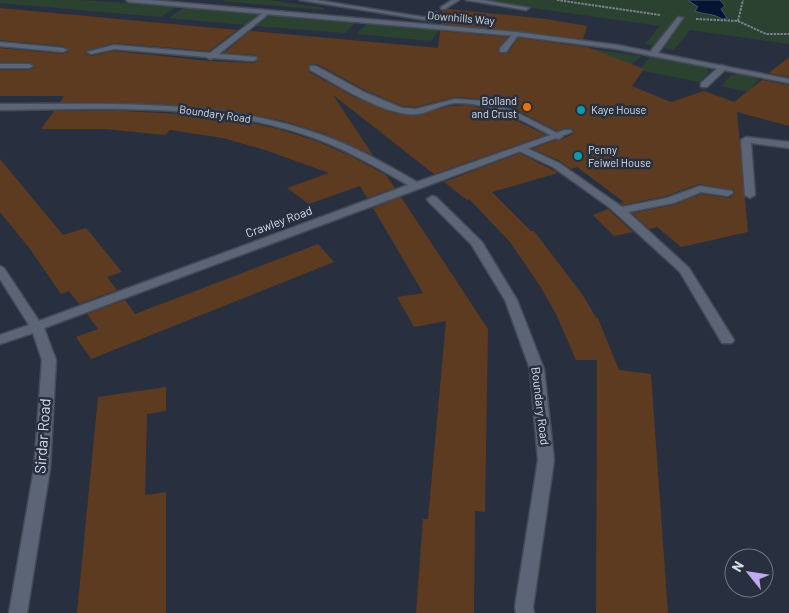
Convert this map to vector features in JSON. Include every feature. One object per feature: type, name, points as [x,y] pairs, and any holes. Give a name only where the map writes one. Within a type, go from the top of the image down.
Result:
[{"type":"street","name":"Downhills Way","points":[[129,0],[516,34],[653,54],[789,81]]},
{"type":"street","points":[[303,0],[350,9],[432,16]]},
{"type":"street","points":[[443,8],[456,0]]},
{"type":"street","points":[[469,0],[526,8]]},
{"type":"street","points":[[209,58],[269,11]]},
{"type":"street","points":[[653,54],[680,18]]},
{"type":"street","points":[[503,50],[516,34]]},
{"type":"street","points":[[0,44],[63,50]]},
{"type":"street","points":[[91,52],[114,46],[209,58],[253,59]]},
{"type":"street","points":[[0,66],[29,66]]},
{"type":"street","points":[[704,85],[724,67]]},
{"type":"street","name":"Crawley Road","points":[[0,340],[416,186],[564,134],[497,106],[474,101],[452,101],[410,112],[381,103],[313,68]]},
{"type":"street","name":"Boundary Road","points":[[0,107],[153,106],[233,115],[277,124],[319,136],[361,153],[416,186]]},
{"type":"street","points":[[750,195],[746,140],[789,145]]},
{"type":"street","points":[[522,148],[556,166],[619,211],[685,270],[727,340]]},
{"type":"street","points":[[619,211],[670,200],[700,189],[728,193]]},
{"type":"street","name":"Boundary Road","points":[[432,199],[476,242],[511,300],[537,369],[546,460],[524,607],[525,613]]},
{"type":"street","name":"Sirdar Road","points":[[0,270],[37,327],[49,360],[42,469],[18,613]]},
{"type":"path","points":[[557,0],[680,18],[738,21],[766,34],[789,34]]},
{"type":"path","points":[[738,21],[743,0]]},
{"type":"green space","points":[[0,0],[78,0],[177,6],[161,17],[0,3]]},
{"type":"green space","points":[[270,0],[324,8],[323,10],[222,1]]},
{"type":"green space","points":[[477,0],[789,0],[789,44],[690,30],[674,50],[645,44],[660,26]]},
{"type":"green space","points":[[185,7],[261,14],[246,25],[169,18]]},
{"type":"green space","points":[[271,15],[356,22],[345,33],[255,26]]},
{"type":"green space","points":[[368,23],[440,29],[431,41],[356,34]]},
{"type":"green space","points":[[522,37],[530,40],[641,56],[629,67],[519,38]]},
{"type":"green space","points":[[650,57],[706,67],[709,72],[699,82],[639,70]]},
{"type":"green space","points":[[738,74],[754,77],[758,80],[748,92],[722,86],[731,75]]},
{"type":"water","points":[[688,0],[720,0],[725,6],[721,9],[727,18],[722,19],[695,11],[698,7]]},
{"type":"building","points":[[0,8],[237,30],[209,51],[114,43],[85,51],[86,54],[91,56],[114,51],[210,61],[253,63],[259,60],[256,55],[224,53],[250,31],[438,48],[440,31],[508,37],[499,47],[500,54],[508,53],[518,38],[587,47],[644,69],[632,86],[671,102],[704,91],[734,102],[762,80],[789,85],[789,126],[737,112],[748,232],[681,247],[657,227],[649,229],[632,213],[674,205],[701,194],[729,198],[735,194],[734,190],[699,184],[666,196],[622,205],[620,203],[624,202],[577,167],[571,169],[560,161],[532,149],[573,134],[573,129],[565,128],[557,131],[513,108],[484,99],[455,97],[416,107],[402,106],[365,90],[317,64],[309,65],[309,72],[356,98],[394,113],[414,116],[450,106],[469,105],[507,116],[546,135],[434,174],[333,95],[373,155],[323,133],[284,121],[244,113],[163,104],[60,102],[64,96],[0,96],[0,70],[29,70],[35,67],[29,62],[0,62],[0,48],[63,54],[69,51],[63,46],[0,40]]},
{"type":"building","points":[[448,9],[546,19],[587,26],[583,39],[441,24],[442,11]]},
{"type":"building","points":[[789,57],[789,77],[769,73]]},
{"type":"building","points":[[54,111],[120,111],[201,115],[279,129],[316,141],[351,156],[386,175],[395,188],[367,198],[360,186],[309,204],[287,188],[329,173],[265,150],[223,138],[170,130],[165,135],[105,129],[41,129]]},
{"type":"building","points":[[520,153],[558,173],[492,192],[531,231],[534,231],[582,294],[597,319],[597,316],[619,370],[651,374],[668,613],[596,613],[597,360],[576,360],[556,314],[540,286],[510,242],[469,199],[467,200],[444,182]]},
{"type":"building","points":[[0,159],[63,235],[86,228],[122,272],[107,277],[117,290],[79,304],[69,291],[61,294],[30,249],[0,212]]},
{"type":"building","points":[[401,197],[488,329],[485,512],[475,511],[474,613],[416,613],[423,519],[428,519],[446,321],[414,327],[397,297],[423,293],[373,208]]},
{"type":"building","points":[[608,209],[633,232],[614,236],[593,215]]},
{"type":"building","points":[[318,244],[334,262],[91,359],[76,337],[98,329],[87,314],[125,300],[135,314]]},
{"type":"building","points":[[166,387],[166,411],[147,414],[145,495],[166,492],[166,613],[77,613],[98,397]]},
{"type":"place","name":"Bolland and Crust","points":[[527,107]]},
{"type":"place","name":"Kaye House","points":[[581,110]]},
{"type":"place","name":"Penny Feiwel House","points":[[578,156]]}]
